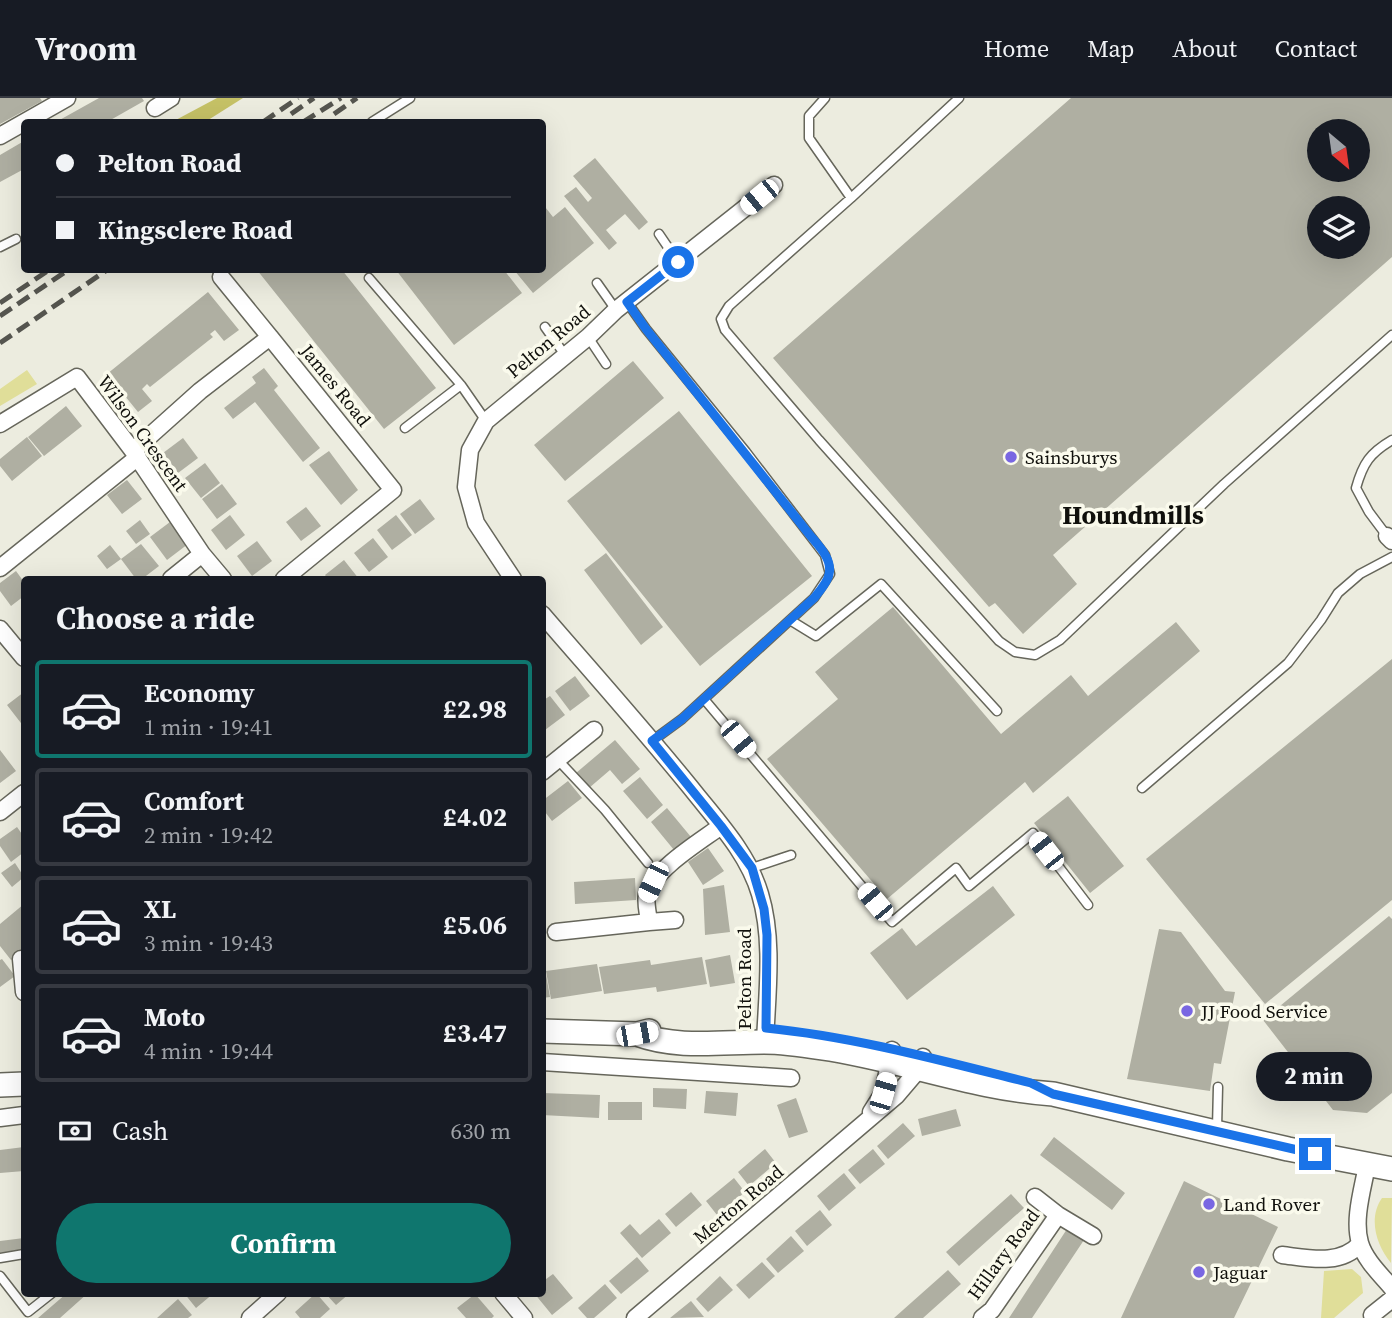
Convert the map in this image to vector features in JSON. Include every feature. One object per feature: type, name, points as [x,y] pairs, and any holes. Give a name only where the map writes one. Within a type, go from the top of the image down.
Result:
[{"type":"street","points":[[30,119],[66,98]]},
{"type":"street","points":[[155,108],[171,98]]},
{"type":"street","points":[[0,136],[21,124]]},
{"type":"street","name":"Pelton Road","points":[[511,576],[476,523],[466,487],[470,450],[486,421],[622,306],[774,185]]},
{"type":"street","points":[[0,568],[136,454],[200,391],[270,337],[220,277]]},
{"type":"street","name":"James Road","points":[[270,337],[393,490],[288,576]]},
{"type":"street","name":"Wilson Crescent","points":[[0,424],[77,377],[136,454],[202,554],[220,576]]},
{"type":"street","points":[[175,576],[202,554]]},
{"type":"street","name":"Pelton Road","points":[[546,619],[652,741],[752,868],[764,909],[767,935],[765,1035]]},
{"type":"street","points":[[0,629],[6,648]]},
{"type":"street","points":[[546,769],[594,730]]},
{"type":"street","points":[[0,812],[21,795]]},
{"type":"street","points":[[649,922],[647,895],[653,882],[666,868],[721,826]]},
{"type":"street","points":[[556,932],[675,920]]},
{"type":"street","points":[[562,1062],[552,1031],[637,1034],[653,1040],[710,1045],[765,1035],[820,1047],[891,1055],[1028,1093],[1053,1094],[1392,1170]]},
{"type":"street","name":"Merton Road","points":[[866,1120],[883,1093],[891,1055]]},
{"type":"street","points":[[546,1062],[792,1078]]},
{"type":"street","name":"Merton Road","points":[[635,1318],[896,1096],[921,1063]]},
{"type":"street","points":[[0,1085],[21,1084]]},
{"type":"street","points":[[0,1118],[21,1115]]},
{"type":"street","points":[[1367,1165],[1357,1228],[1360,1244],[1392,1289]]},
{"type":"street","name":"Hillary Road","points":[[1035,1198],[1093,1236]]},
{"type":"street","name":"Hillary Road","points":[[982,1318],[992,1310],[1058,1215]]},
{"type":"street","points":[[1282,1255],[1324,1260],[1353,1252],[1360,1244]]},
{"type":"street","points":[[250,1318],[274,1297]]},
{"type":"street","points":[[506,1297],[524,1318]]},
{"type":"street","points":[[1372,1315],[1392,1298]]},
{"type":"lane","points":[[377,119],[410,98]]},
{"type":"lane","points":[[825,98],[809,116],[809,138],[851,198]]},
{"type":"lane","points":[[959,98],[729,306],[721,319],[725,330],[819,440],[999,641],[1015,652],[1035,655],[1060,640],[1224,484],[1392,335]]},
{"type":"lane","points":[[659,234],[678,262]]},
{"type":"lane","points":[[0,247],[16,239]]},
{"type":"lane","points":[[369,278],[461,385],[486,421]]},
{"type":"lane","points":[[597,283],[646,329],[746,452],[825,555],[830,574],[814,598],[704,699],[652,741]]},
{"type":"lane","points":[[545,327],[565,355]]},
{"type":"lane","points":[[588,337],[606,364]]},
{"type":"lane","points":[[405,428],[461,385]]},
{"type":"lane","points":[[1390,539],[1369,512],[1356,488],[1362,467],[1377,449],[1392,440]]},
{"type":"lane","points":[[1142,789],[1288,663],[1321,621],[1338,593],[1360,574],[1392,557]]},
{"type":"lane","points":[[790,620],[816,636],[881,584],[998,711]]},
{"type":"lane","points":[[704,699],[892,922],[956,868],[969,886],[1033,833],[1088,905]]},
{"type":"lane","points":[[558,760],[605,810],[648,863]]},
{"type":"lane","points":[[752,868],[791,855]]},
{"type":"lane","points":[[1217,1132],[1218,1087]]},
{"type":"lane","points":[[0,1258],[21,1255]]},
{"type":"lane","points":[[0,1276],[28,1312],[47,1297]]},
{"type":"shaded area","points":[[217,98],[243,98],[210,119],[178,119]]},
{"type":"shaded area","points":[[27,370],[37,384],[0,406],[0,389]]},
{"type":"shaded area","points":[[1382,1198],[1392,1198],[1391,1263],[1381,1248],[1376,1231],[1375,1214]]},
{"type":"shaded area","points":[[1352,1269],[1361,1277],[1363,1293],[1334,1318],[1321,1318],[1324,1271]]},
{"type":"building","points":[[0,98],[40,98],[42,101],[0,124]]},
{"type":"building","points":[[99,98],[142,98],[144,101],[112,119],[61,119]]},
{"type":"building","name":"Sainsburys","points":[[1071,98],[1392,98],[1392,257],[1053,555],[1077,584],[1023,634],[995,603],[989,607],[773,358]]},
{"type":"building","points":[[21,143],[21,171],[0,182],[0,155]]},
{"type":"building","points":[[595,158],[648,222],[639,230],[625,214],[606,230],[617,243],[609,250],[564,196],[576,187],[588,202],[592,198],[573,176]]},
{"type":"building","points":[[565,207],[594,243],[533,293],[516,273],[546,273],[546,208],[553,217]]},
{"type":"building","points":[[259,273],[344,273],[436,388],[384,429]]},
{"type":"building","points":[[398,273],[506,273],[522,293],[454,345]]},
{"type":"building","points":[[208,292],[239,330],[224,341],[215,330],[210,334],[213,337],[150,387],[147,384],[142,389],[152,401],[138,412],[107,374]]},
{"type":"building","points":[[633,361],[664,398],[565,481],[534,445]]},
{"type":"building","points":[[264,368],[278,386],[274,390],[320,448],[303,462],[255,402],[233,419],[224,408],[256,383],[252,377]]},
{"type":"building","points":[[66,406],[82,426],[44,456],[28,437]]},
{"type":"building","points":[[679,411],[812,576],[700,666],[567,501]]},
{"type":"building","points":[[27,437],[42,456],[12,481],[0,466],[0,459]]},
{"type":"building","points":[[183,438],[198,458],[178,473],[163,453]]},
{"type":"building","points":[[329,451],[358,490],[341,505],[309,465]]},
{"type":"building","points":[[205,463],[220,483],[201,498],[185,478]]},
{"type":"building","points":[[127,480],[142,499],[122,514],[107,495]]},
{"type":"building","points":[[222,484],[237,504],[217,519],[202,499]]},
{"type":"building","points":[[420,499],[435,519],[415,534],[400,514]]},
{"type":"building","points":[[306,507],[321,526],[301,541],[286,522]]},
{"type":"building","points":[[230,515],[245,535],[226,550],[211,530]]},
{"type":"building","points":[[396,515],[412,535],[392,550],[377,530]]},
{"type":"building","points":[[140,520],[150,534],[136,544],[126,531]]},
{"type":"building","points":[[170,522],[188,544],[167,560],[150,537]]},
{"type":"building","points":[[373,538],[388,557],[369,572],[354,553]]},
{"type":"building","points":[[257,541],[272,561],[252,576],[237,556]]},
{"type":"building","points":[[141,544],[159,566],[146,576],[134,576],[121,559]]},
{"type":"building","points":[[110,545],[121,559],[107,569],[97,556]]},
{"type":"building","points":[[606,553],[663,627],[641,645],[584,570]]},
{"type":"building","points":[[344,560],[357,576],[326,576]]},
{"type":"building","points":[[16,571],[21,578],[21,598],[11,606],[0,591],[0,583]]},
{"type":"building","points":[[893,607],[1001,734],[1071,675],[1088,696],[1176,622],[1200,651],[1033,793],[1025,782],[887,899],[767,759],[838,699],[815,672]]},
{"type":"building","points":[[1392,659],[1392,900],[1265,1004],[1146,859]]},
{"type":"building","points":[[575,676],[590,696],[570,711],[555,691]]},
{"type":"building","points":[[21,694],[21,723],[7,705]]},
{"type":"building","points":[[550,696],[565,715],[546,729],[546,698]]},
{"type":"building","points":[[615,740],[640,769],[622,784],[610,770],[589,788],[576,773]]},
{"type":"building","points":[[0,750],[16,771],[0,783]]},
{"type":"building","points":[[640,777],[663,805],[647,819],[623,791]]},
{"type":"building","points":[[568,781],[582,798],[552,821],[546,813],[546,798]]},
{"type":"building","points":[[1068,796],[1124,866],[1090,893],[1034,823]]},
{"type":"building","points":[[667,808],[691,837],[674,850],[651,822]]},
{"type":"building","points":[[17,827],[21,833],[21,854],[11,862],[0,846],[0,839]]},
{"type":"building","points":[[708,848],[724,871],[703,885],[688,862]]},
{"type":"building","points":[[15,863],[21,872],[21,880],[12,887],[1,873]]},
{"type":"building","points":[[635,878],[636,900],[575,904],[574,882]]},
{"type":"building","points":[[724,885],[730,932],[705,935],[703,889]]},
{"type":"building","points":[[993,886],[1015,915],[907,1000],[870,953],[902,928],[916,946]]},
{"type":"building","points":[[21,906],[21,951],[11,960],[0,946],[0,924]]},
{"type":"building","points":[[1389,916],[1392,919],[1392,1093],[1367,1113],[1333,1110],[1263,1020]]},
{"type":"building","name":"JJ Food Service","points":[[1159,929],[1181,932],[1225,991],[1235,992],[1221,1064],[1214,1063],[1210,1091],[1127,1079]]},
{"type":"building","points":[[730,955],[735,983],[710,987],[705,960]]},
{"type":"building","points":[[702,957],[707,984],[657,992],[656,987],[604,994],[599,967],[650,960],[651,965]]},
{"type":"building","points":[[2,959],[15,976],[0,987],[0,960]]},
{"type":"building","points":[[597,964],[602,991],[551,999],[546,971]]},
{"type":"building","points":[[546,975],[550,997],[546,998]]},
{"type":"building","points":[[653,1088],[687,1089],[686,1109],[653,1107]]},
{"type":"building","points":[[706,1091],[738,1093],[736,1116],[704,1113]]},
{"type":"building","points":[[546,1093],[600,1095],[599,1118],[546,1115]]},
{"type":"building","points":[[796,1098],[808,1132],[789,1138],[777,1105]]},
{"type":"building","points":[[608,1102],[642,1102],[642,1120],[608,1120]]},
{"type":"building","points":[[956,1109],[961,1126],[922,1136],[918,1119]]},
{"type":"building","points":[[903,1123],[915,1136],[888,1159],[877,1146]]},
{"type":"building","points":[[1054,1137],[1125,1193],[1112,1210],[1040,1155]]},
{"type":"building","points":[[21,1147],[21,1171],[0,1173],[0,1150]]},
{"type":"building","points":[[765,1149],[776,1163],[749,1186],[738,1172]]},
{"type":"building","points":[[873,1149],[885,1164],[860,1184],[848,1170]]},
{"type":"building","points":[[844,1173],[856,1188],[829,1211],[817,1196]]},
{"type":"building","points":[[734,1178],[745,1192],[717,1215],[706,1201]]},
{"type":"building","name":"Jaguar","points":[[1184,1181],[1278,1227],[1234,1318],[1121,1318]]},
{"type":"building","points":[[691,1192],[702,1205],[676,1227],[665,1214]]},
{"type":"building","points":[[1011,1194],[1024,1208],[959,1266],[946,1252]]},
{"type":"building","points":[[820,1210],[832,1225],[807,1246],[795,1231]]},
{"type":"building","points":[[659,1219],[671,1233],[642,1258],[620,1233],[630,1224],[640,1235]]},
{"type":"building","points":[[1067,1229],[1084,1240],[1032,1318],[1009,1318]]},
{"type":"building","points":[[791,1236],[804,1251],[778,1273],[766,1259]]},
{"type":"building","points":[[21,1238],[21,1250],[0,1253],[0,1241]]},
{"type":"building","points":[[637,1257],[649,1271],[621,1294],[609,1281]]},
{"type":"building","points":[[762,1262],[775,1276],[749,1299],[736,1285]]},
{"type":"building","points":[[948,1270],[961,1284],[923,1318],[894,1318]]},
{"type":"building","points":[[553,1274],[573,1298],[552,1315],[537,1297],[546,1297],[546,1279]]},
{"type":"building","points":[[720,1276],[733,1290],[708,1312],[696,1299]]},
{"type":"building","points":[[605,1284],[617,1298],[594,1318],[587,1318],[578,1308]]},
{"type":"building","points":[[62,1297],[84,1297],[60,1318],[38,1318]]},
{"type":"building","points":[[187,1297],[209,1297],[196,1308]]},
{"type":"building","points":[[312,1297],[320,1297],[330,1309],[320,1318],[300,1318],[295,1312]]},
{"type":"building","points":[[329,1297],[345,1297],[336,1305]]},
{"type":"building","points":[[471,1297],[478,1297],[494,1316],[466,1318],[457,1308]]},
{"type":"building","points":[[178,1299],[192,1315],[188,1318],[157,1318]]},
{"type":"building","points":[[691,1301],[704,1317],[670,1318]]},
{"type":"railway","points":[[267,119],[298,98]]},
{"type":"railway","points":[[291,114],[314,98]]},
{"type":"railway","points":[[308,119],[341,98]]},
{"type":"railway","points":[[334,114],[357,98]]},
{"type":"railway","points":[[0,303],[45,273]]},
{"type":"railway","points":[[0,316],[64,273]]},
{"type":"railway","points":[[0,343],[103,273]]},
{"type":"place","name":"Sainsburys","points":[[1011,457]]},
{"type":"place","name":"JJ Food Service","points":[[1187,1011]]},
{"type":"place","name":"Land Rover","points":[[1209,1204]]},
{"type":"place","name":"Jaguar","points":[[1199,1272]]},
{"type":"district","name":"Houndmills","points":[[1133,515]]},
{"type":"route","points":[[678,262],[627,302],[809,534],[829,565],[830,574],[814,598],[682,719],[652,741],[752,868],[764,909],[767,935],[766,1028],[857,1041],[923,1056],[1031,1083],[1053,1094],[1315,1154]]}]
